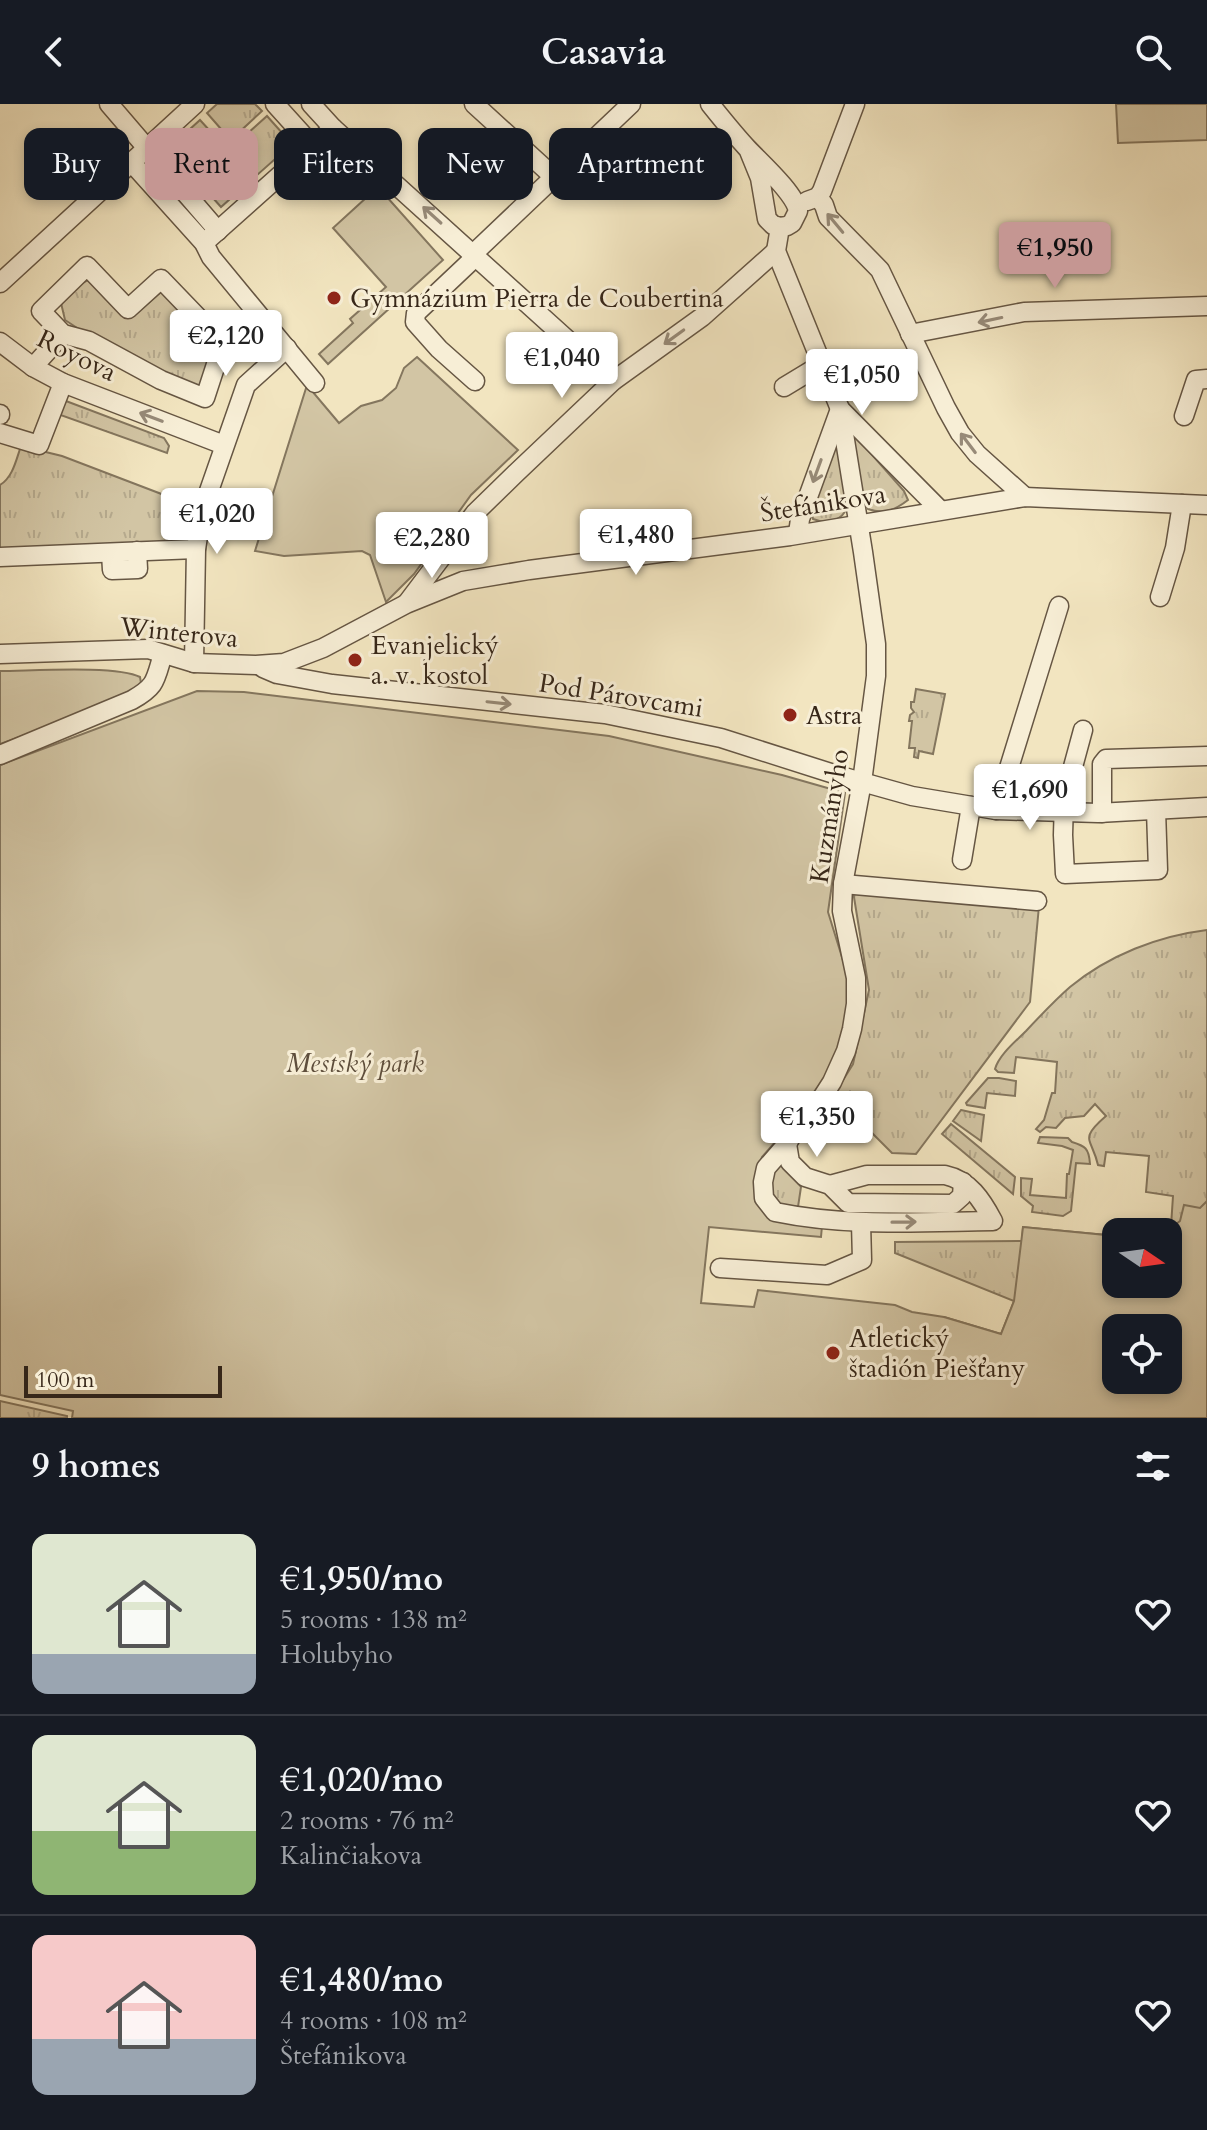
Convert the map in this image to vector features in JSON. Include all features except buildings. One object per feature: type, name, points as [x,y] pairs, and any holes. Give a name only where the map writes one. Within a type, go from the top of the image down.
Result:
[{"type":"street","points":[[109,104],[145,145]]},
{"type":"street","points":[[169,128],[195,104]]},
{"type":"street","points":[[311,104],[333,128]]},
{"type":"street","points":[[474,104],[549,172]]},
{"type":"street","points":[[606,128],[631,104]]},
{"type":"street","points":[[710,104],[793,200],[798,211],[792,223],[780,227],[767,219],[760,178],[749,151]]},
{"type":"street","points":[[765,204],[775,194],[793,200],[818,197],[855,104]]},
{"type":"street","points":[[279,105],[298,128]]},
{"type":"street","points":[[0,283],[145,151]]},
{"type":"street","points":[[132,163],[167,202],[211,237]]},
{"type":"street","points":[[211,237],[274,181]]},
{"type":"street","points":[[475,381],[439,349],[414,318],[470,262],[474,253],[549,182]]},
{"type":"street","points":[[402,189],[613,381]]},
{"type":"street","points":[[818,197],[828,217],[880,270],[960,433],[977,454],[1025,497]]},
{"type":"street","points":[[189,200],[211,237],[211,257],[315,383]]},
{"type":"street","points":[[780,227],[776,251],[840,409],[940,510]]},
{"type":"street","points":[[406,604],[475,513],[613,381],[702,317],[776,251]]},
{"type":"street","points":[[87,266],[128,309],[161,279],[212,332],[221,349],[205,398],[161,380],[89,341],[63,334],[41,311],[87,266]]},
{"type":"street","points":[[910,334],[1024,312],[1207,306]]},
{"type":"street","points":[[33,367],[63,334]]},
{"type":"street","name":"Royova","points":[[0,342],[33,367],[63,383],[224,445]]},
{"type":"street","points":[[194,663],[196,549],[202,511],[246,385],[287,348]]},
{"type":"street","points":[[784,387],[822,364]]},
{"type":"street","points":[[1184,416],[1196,380],[1207,379]]},
{"type":"street","points":[[0,433],[39,445],[63,383]]},
{"type":"street","points":[[798,534],[800,519],[840,409]]},
{"type":"street","name":"Kuzmányho","points":[[840,409],[876,644],[876,676],[862,782],[843,884],[842,911],[856,978],[856,1004],[840,1067],[787,1144],[766,1168],[764,1198],[775,1212],[826,1221],[993,1221],[982,1199],[963,1182]]},
{"type":"street","name":"Štefánikova","points":[[406,604],[463,581],[860,525],[1025,497],[1207,505]]},
{"type":"street","points":[[1160,597],[1175,548],[1182,504]]},
{"type":"street","points":[[0,557],[196,549]]},
{"type":"street","points":[[444,552],[449,568],[463,581]]},
{"type":"street","name":"Winterova","points":[[0,654],[148,649],[194,663],[284,663],[323,648],[406,604]]},
{"type":"street","points":[[996,810],[1059,606]]},
{"type":"street","points":[[0,755],[148,691],[154,684],[163,654]]},
{"type":"street","points":[[303,656],[307,673],[315,682]]},
{"type":"street","name":"Pod Párovcami","points":[[256,665],[277,674],[315,682],[605,714],[721,738],[912,796],[996,810],[1102,813],[1207,807]]},
{"type":"street","points":[[1083,730],[1064,800],[1065,874],[1158,870],[1156,810]]},
{"type":"street","points":[[1102,813],[1102,764],[1106,759],[1207,756]]},
{"type":"street","points":[[962,860],[971,806]]},
{"type":"street","points":[[843,884],[1037,901]]},
{"type":"street","points":[[787,1144],[790,1162],[805,1177],[830,1185],[848,1203],[953,1204],[962,1196],[963,1182],[945,1175],[867,1175],[830,1185]]},
{"type":"street","points":[[720,1268],[827,1275],[862,1260],[861,1223]]},
{"type":"green space","points":[[217,104],[255,104],[262,111],[244,128],[220,128],[207,113]]},
{"type":"green space","points":[[1116,104],[1207,104],[1207,140],[1118,143]]},
{"type":"green space","points":[[267,116],[278,128],[274,128],[274,160],[258,174],[258,128],[254,128]]},
{"type":"green space","points":[[200,120],[207,128],[191,128]]},
{"type":"green space","points":[[215,200],[229,200],[221,207]]},
{"type":"green space","points":[[364,200],[390,200],[443,260],[328,364],[319,354],[353,323],[350,319],[386,287],[333,228]]},
{"type":"green space","points":[[88,280],[125,315],[138,312],[161,292],[172,295],[210,335],[214,362],[203,394],[97,341],[65,320],[61,303],[70,289]]},
{"type":"green space","points":[[417,357],[518,450],[471,495],[414,574],[386,602],[370,555],[362,551],[284,556],[255,551],[307,385],[339,423],[361,406],[382,400],[396,388],[404,368]]},
{"type":"green space","points":[[58,398],[164,438],[169,446],[167,453],[52,412]]},
{"type":"green space","points":[[852,432],[904,491],[908,500],[889,510],[879,512],[868,509],[861,496]]},
{"type":"green space","points":[[838,434],[848,504],[839,518],[819,521],[813,519],[811,509]]},
{"type":"green space","points":[[21,446],[62,456],[185,503],[176,547],[0,553],[0,485],[11,473]]},
{"type":"green space","points":[[0,671],[113,671],[140,677],[141,683],[139,687],[64,721],[0,744]]},
{"type":"green space","points":[[916,689],[945,694],[933,754],[919,751],[918,758],[914,757],[915,748],[909,748],[912,721],[909,721],[914,712],[911,702],[914,702]]},
{"type":"green space","name":"Mestský park","points":[[197,691],[244,692],[609,736],[782,775],[845,793],[828,912],[854,996],[843,1054],[805,1108],[762,1157],[756,1176],[758,1200],[822,1226],[821,1237],[709,1227],[701,1303],[754,1307],[758,1290],[895,1305],[1001,1334],[1014,1301],[1023,1227],[1102,1235],[1102,1298],[1182,1298],[1181,1218],[1184,1205],[1200,1208],[1207,1201],[1207,1418],[72,1418],[73,1411],[0,1395],[0,765]]},
{"type":"green space","points":[[853,891],[1039,906],[1030,1002],[916,1154],[892,1153],[872,1133],[849,1140],[850,1134],[843,1132],[820,1111],[853,1064],[869,990]]},
{"type":"green space","points":[[1207,930],[1207,1418],[1145,1394],[1182,1394],[1182,1314],[1102,1314],[1102,1378],[944,1317],[1001,1334],[1014,1301],[895,1253],[895,1242],[1022,1241],[1023,1227],[1102,1235],[1102,1298],[1182,1298],[1182,1218],[1172,1218],[1173,1196],[1146,1192],[1149,1156],[1106,1152],[1104,1166],[1098,1165],[1089,1139],[1092,1130],[1106,1116],[1095,1104],[1084,1116],[1065,1118],[1056,1128],[1046,1127],[1040,1132],[1036,1129],[1044,1120],[1052,1093],[1055,1093],[1057,1062],[1016,1057],[1014,1073],[995,1069],[1012,1044],[1070,987],[1118,956],[1170,937]]},
{"type":"green space","points":[[988,1078],[1016,1081],[1015,1096],[987,1093],[985,1108],[967,1105],[966,1103]]},
{"type":"green space","points":[[961,1110],[984,1115],[981,1141],[953,1121]]},
{"type":"green space","points":[[951,1124],[1015,1177],[1013,1194],[942,1134]]},
{"type":"green space","points":[[1040,1137],[1068,1138],[1083,1146],[1089,1154],[1090,1164],[1076,1163],[1071,1211],[1063,1216],[1032,1212],[1033,1206],[1021,1196],[1021,1178],[1032,1179],[1030,1195],[1066,1198],[1067,1174],[1073,1150],[1038,1143]]},
{"type":"green space","points":[[781,1162],[801,1187],[798,1207],[781,1207],[774,1196],[772,1178]]},
{"type":"green space","points":[[0,1401],[67,1416],[67,1418],[0,1418]]},
{"type":"place","name":"Gymnázium Pierra de Coubertina","points":[[334,298]]},
{"type":"place","name":"Evanjelický a. v. kostol","points":[[355,660]]},
{"type":"place","name":"Astra","points":[[790,715]]},
{"type":"place","name":"Atletický štadión Piešťany","points":[[833,1353]]}]
